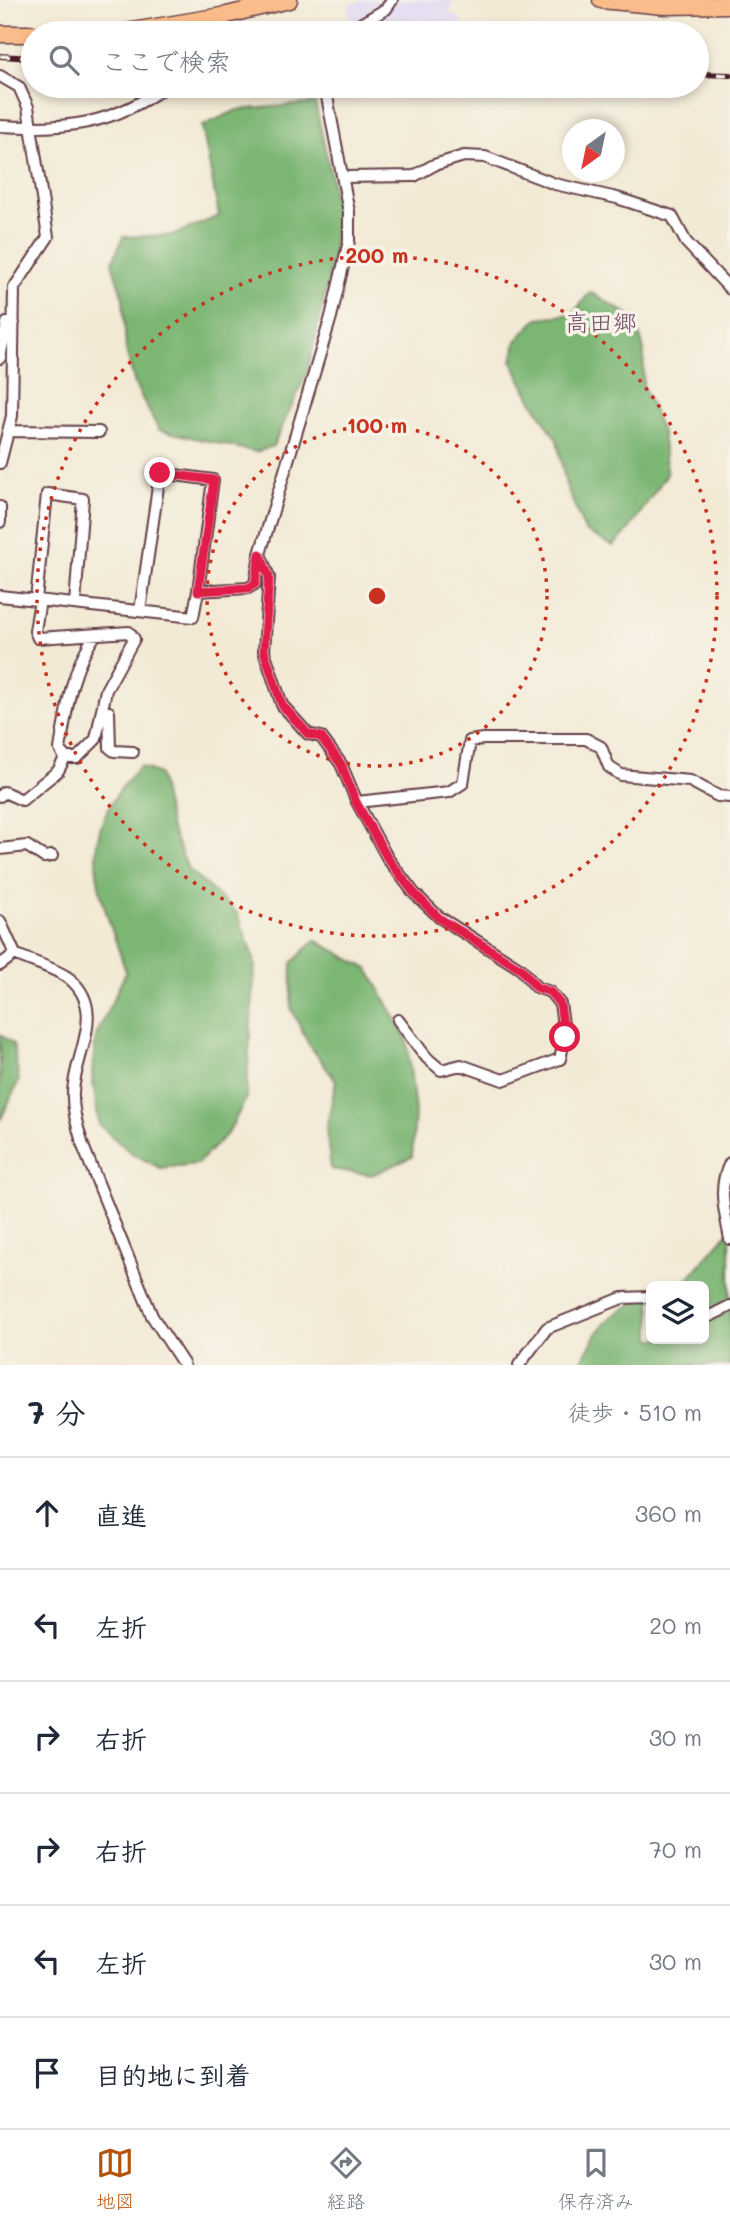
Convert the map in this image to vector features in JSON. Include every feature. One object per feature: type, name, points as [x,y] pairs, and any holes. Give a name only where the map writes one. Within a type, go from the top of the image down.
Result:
[{"type":"main road","points":[[191,21],[289,0]]},
{"type":"main road","points":[[601,0],[664,6],[730,5]]},
{"type":"main road","points":[[0,34],[21,34]]},
{"type":"street","points":[[366,21],[386,9],[392,0]]},
{"type":"street","points":[[224,21],[227,15]]},
{"type":"street","points":[[0,76],[19,87],[21,91]]},
{"type":"street","points":[[0,463],[12,416],[14,288],[48,237],[28,107],[24,98]]},
{"type":"street","points":[[0,126],[30,128],[89,124],[138,107],[150,98]]},
{"type":"street","points":[[198,591],[248,588],[255,584],[260,554],[327,330],[349,241],[349,212],[327,98]]},
{"type":"street","points":[[343,177],[414,176],[434,165],[464,156],[485,157],[555,184],[617,198],[672,216],[686,242],[730,289]]},
{"type":"street","points":[[0,358],[7,323],[14,323]]},
{"type":"street","points":[[8,431],[99,432]]},
{"type":"street","points":[[0,596],[193,617],[214,480],[160,473],[140,611]]},
{"type":"street","points":[[65,758],[77,758],[96,740],[109,685],[134,639],[129,632],[38,638],[35,631],[47,494],[83,499],[75,604]]},
{"type":"street","points":[[0,507],[0,522]]},
{"type":"street","points":[[260,554],[269,577],[264,651],[282,705],[308,734],[321,737],[341,764],[356,802],[388,859],[414,893],[439,918],[521,969],[536,987],[550,992],[560,1004],[565,1037],[560,1059],[503,1080],[461,1065],[441,1070],[427,1058],[398,1020]]},
{"type":"street","points":[[65,758],[60,749],[72,680],[76,666],[96,634]]},
{"type":"street","points":[[109,685],[112,695],[107,724],[110,748],[114,751],[132,752]]},
{"type":"street","points":[[356,802],[449,792],[463,783],[470,741],[483,738],[586,739],[601,747],[609,767],[621,775],[690,781],[718,796],[730,797]]},
{"type":"street","points":[[0,796],[4,792],[22,800],[58,771],[65,758]]},
{"type":"street","points":[[0,849],[27,846],[44,857],[52,856]]},
{"type":"street","points":[[0,921],[15,954],[69,978],[81,992],[90,1015],[72,1091],[74,1117],[83,1146],[152,1316],[184,1365]]},
{"type":"street","points":[[0,965],[15,954]]},
{"type":"street","points":[[730,1163],[724,1175],[721,1195],[730,1239]]},
{"type":"street","points":[[519,1365],[547,1328],[622,1298],[646,1297]]},
{"type":"street","points":[[709,1316],[730,1306]]},
{"type":"shaded area","points":[[364,0],[453,0],[450,13],[462,19],[328,21],[351,20],[348,5]]},
{"type":"green space","points":[[315,103],[331,175],[337,223],[332,264],[307,373],[273,446],[256,452],[159,430],[135,385],[126,349],[123,298],[112,263],[123,237],[174,235],[219,216],[202,126],[237,110]]},
{"type":"green space","points":[[590,292],[636,319],[644,351],[643,386],[662,432],[667,474],[627,532],[613,546],[585,531],[566,485],[557,440],[532,401],[512,362],[516,341],[538,318],[573,314]]},
{"type":"green space","points":[[140,766],[159,774],[170,826],[188,869],[237,913],[255,962],[246,1099],[228,1133],[197,1164],[160,1168],[131,1153],[99,1125],[92,1074],[96,1036],[126,972],[100,889],[96,865],[97,842],[104,818],[118,793]]},
{"type":"green space","points":[[315,940],[368,969],[407,1039],[415,1112],[412,1157],[372,1175],[331,1169],[326,1130],[336,1081],[308,1043],[291,1008],[292,963]]},
{"type":"green space","points":[[0,1034],[13,1044],[19,1080],[0,1121]]},
{"type":"green space","points":[[730,1230],[730,1365],[580,1365],[593,1339],[607,1321],[646,1298],[646,1344],[709,1344],[709,1281],[685,1281]]},
{"type":"railway","points":[[0,56],[21,57]]},
{"type":"railway","points":[[709,74],[730,75]]},
{"type":"district","name":"高田郷","points":[[601,323]]},
{"type":"route","points":[[160,473],[214,480],[198,591],[248,588],[255,584],[260,554],[269,577],[264,651],[282,705],[308,734],[321,737],[341,764],[356,802],[388,859],[414,893],[439,918],[521,969],[536,987],[550,992],[560,1004],[565,1037]]}]
